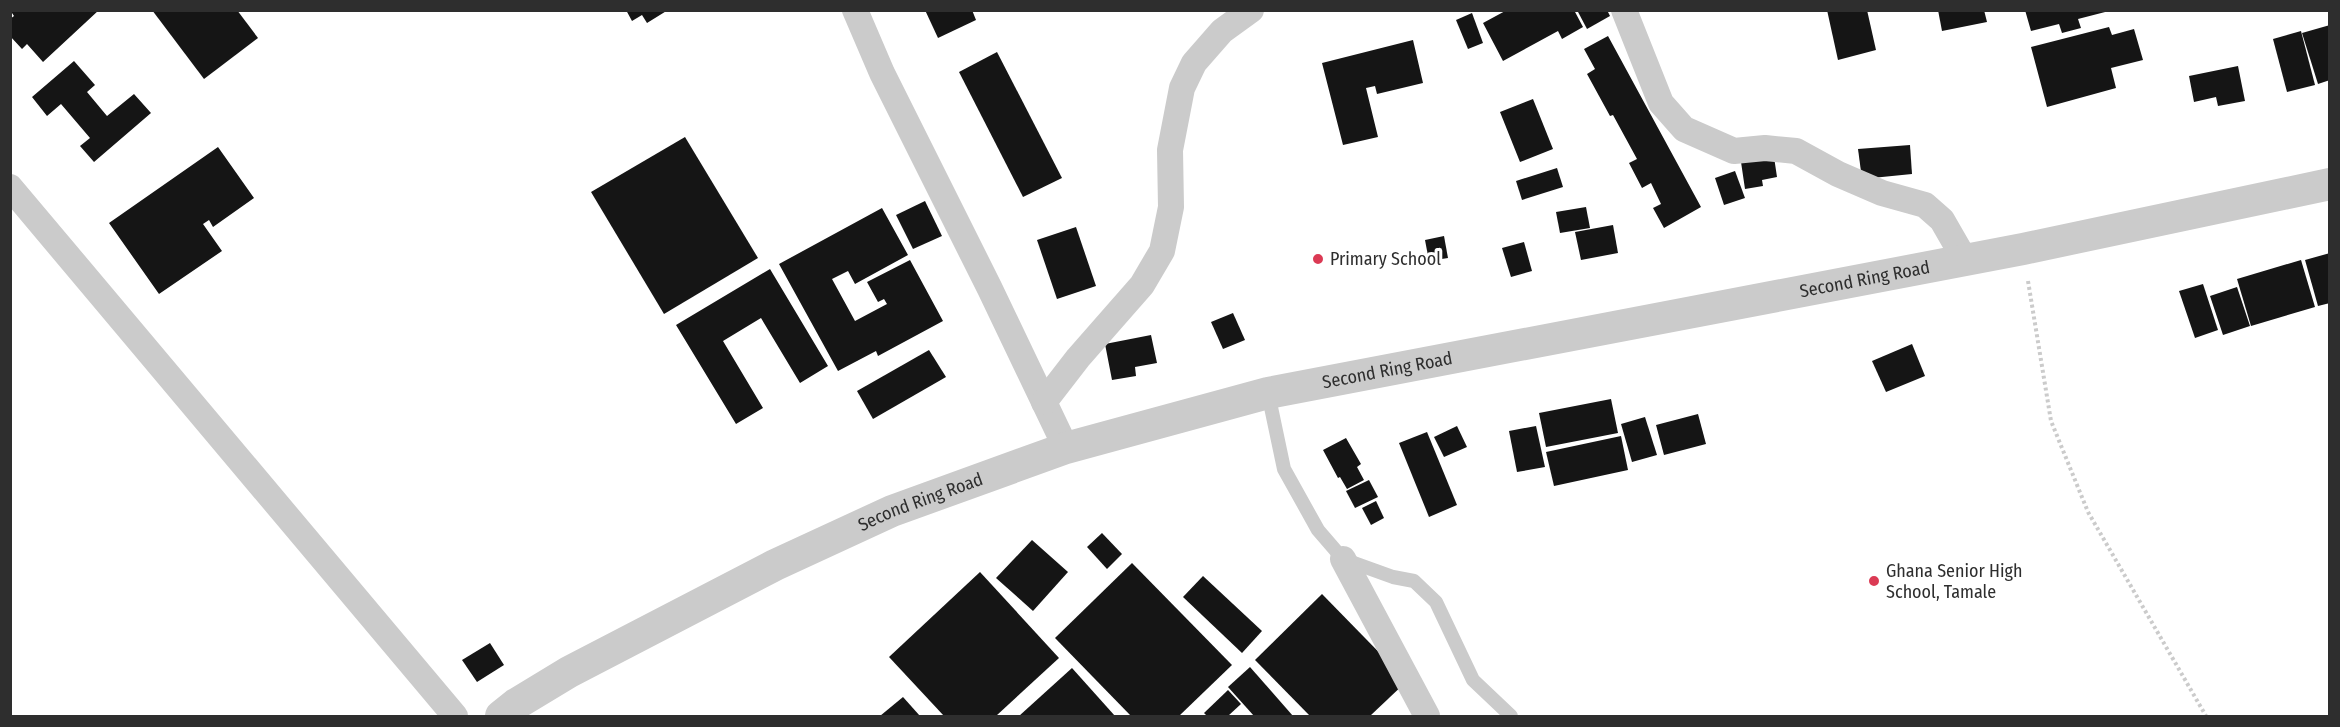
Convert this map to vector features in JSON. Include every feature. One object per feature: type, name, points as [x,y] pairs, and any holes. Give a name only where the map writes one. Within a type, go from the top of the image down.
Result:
[{"type":"street","points":[[855,10],[882,73],[990,289],[1066,448]]},
{"type":"street","points":[[1044,402],[1078,358],[1142,285],[1162,251],[1171,207],[1170,150],[1182,88],[1194,63],[1222,31],[1251,10]]},
{"type":"street","points":[[1624,10],[1661,103],[1684,129],[1734,151],[1765,148],[1796,151],[1849,179],[1882,193],[1925,206],[1942,220],[1965,260]]},
{"type":"street","name":"Second Ring Road","points":[[501,717],[516,704],[569,672],[775,566],[892,511],[1066,448],[1268,393],[2023,249],[2330,184]]},
{"type":"street","points":[[10,187],[455,717]]},
{"type":"street","points":[[1344,559],[1427,717]]},
{"type":"lane","points":[[1268,393],[1284,469],[1318,530],[1344,559],[1393,578],[1414,581],[1436,602],[1473,680],[1511,717]]},
{"type":"path","points":[[2023,249],[2051,421],[2088,512],[2206,717]]},
{"type":"building","points":[[10,10],[99,10],[43,62],[27,44],[22,49],[10,36],[10,19],[14,16]]},
{"type":"building","points":[[152,10],[237,10],[258,38],[204,79]]},
{"type":"building","points":[[626,10],[668,10],[647,23],[642,15],[632,21]]},
{"type":"building","points":[[925,10],[972,10],[976,20],[938,38]]},
{"type":"building","points":[[1507,10],[1574,10],[1583,27],[1562,39],[1558,31],[1503,61],[1483,23]]},
{"type":"building","points":[[1577,10],[1607,10],[1610,16],[1587,29]]},
{"type":"building","points":[[1827,10],[1867,10],[1876,50],[1838,60]]},
{"type":"building","points":[[1938,10],[1984,10],[1987,22],[1942,31]]},
{"type":"building","points":[[2025,10],[2109,11],[2078,19],[2081,28],[2062,33],[2059,24],[2031,31]]},
{"type":"building","points":[[1472,13],[1483,43],[1468,49],[1456,20]]},
{"type":"building","points":[[2330,25],[2330,80],[2318,84],[2302,33]]},
{"type":"building","points":[[2109,27],[2112,35],[2134,29],[2143,60],[2111,68],[2116,88],[2047,107],[2031,47]]},
{"type":"building","points":[[2301,31],[2315,85],[2287,92],[2273,39]]},
{"type":"building","points":[[1608,36],[1701,207],[1664,228],[1653,208],[1661,204],[1651,183],[1642,188],[1629,163],[1637,159],[1587,74],[1595,69],[1584,49]]},
{"type":"building","points":[[1413,40],[1423,83],[1377,94],[1375,86],[1366,88],[1378,137],[1343,145],[1322,63]]},
{"type":"building","points":[[997,52],[1062,178],[1023,197],[959,72]]},
{"type":"building","points":[[74,61],[95,85],[87,92],[107,116],[134,94],[151,113],[94,162],[80,146],[90,138],[61,104],[47,116],[32,97]]},
{"type":"building","points":[[2238,66],[2245,101],[2218,106],[2216,97],[2194,102],[2189,76]]},
{"type":"building","points":[[1533,99],[1553,149],[1520,162],[1500,112]]},
{"type":"building","points":[[685,137],[758,258],[664,314],[591,192]]},
{"type":"building","points":[[1910,145],[1912,174],[1862,179],[1858,149]]},
{"type":"building","points":[[218,147],[254,198],[213,227],[209,220],[203,224],[222,251],[159,294],[109,223]]},
{"type":"building","points":[[1774,157],[1777,177],[1762,180],[1763,186],[1745,189],[1741,162]]},
{"type":"building","points":[[1557,168],[1563,187],[1522,200],[1516,181]]},
{"type":"building","points":[[1735,171],[1745,198],[1724,205],[1715,178]]},
{"type":"building","points":[[925,201],[942,236],[913,249],[896,215]]},
{"type":"building","points":[[1586,207],[1590,228],[1560,233],[1556,212]]},
{"type":"building","points":[[882,208],[908,255],[855,284],[848,271],[832,279],[855,321],[887,304],[884,299],[878,302],[867,282],[910,260],[943,321],[878,356],[876,351],[838,371],[779,264]]},
{"type":"building","points":[[1613,225],[1618,253],[1581,260],[1575,232]]},
{"type":"building","points":[[1076,227],[1096,286],[1057,299],[1037,240]]},
{"type":"building","points":[[1444,236],[1448,258],[1429,261],[1425,240]]},
{"type":"building","points":[[1524,242],[1532,271],[1511,277],[1502,248]]},
{"type":"building","points":[[2330,253],[2330,303],[2318,306],[2305,260]]},
{"type":"building","points":[[2301,260],[2315,307],[2251,326],[2237,279]]},
{"type":"building","points":[[770,269],[828,366],[800,383],[761,318],[723,341],[763,408],[736,424],[676,325]]},
{"type":"building","points":[[2203,284],[2218,330],[2195,338],[2179,291]]},
{"type":"building","points":[[2237,287],[2250,326],[2223,335],[2210,296]]},
{"type":"building","points":[[1233,313],[1245,340],[1223,349],[1211,322]]},
{"type":"building","points":[[1151,335],[1157,363],[1135,367],[1136,376],[1112,380],[1105,344]]},
{"type":"building","points":[[1912,344],[1925,376],[1886,392],[1872,361]]},
{"type":"building","points":[[929,350],[946,377],[873,419],[857,391]]},
{"type":"building","points":[[1611,399],[1618,433],[1546,447],[1539,413]]},
{"type":"building","points":[[1698,414],[1706,444],[1664,455],[1656,425]]},
{"type":"building","points":[[1645,417],[1657,455],[1632,462],[1621,424]]},
{"type":"building","points":[[1457,426],[1467,447],[1444,457],[1434,437]]},
{"type":"building","points":[[1536,426],[1545,467],[1517,472],[1509,431]]},
{"type":"building","points":[[1427,432],[1457,505],[1429,517],[1399,443]]},
{"type":"building","points":[[1621,436],[1628,470],[1554,486],[1546,452]]},
{"type":"building","points":[[1346,438],[1361,464],[1357,467],[1364,480],[1347,489],[1340,477],[1338,478],[1323,450]]},
{"type":"building","points":[[1369,480],[1378,497],[1355,508],[1346,491]]},
{"type":"building","points":[[1376,501],[1384,518],[1371,525],[1362,508]]},
{"type":"building","points":[[1102,533],[1122,554],[1107,569],[1087,547]]},
{"type":"building","points":[[1032,540],[1068,572],[1033,611],[996,578]]},
{"type":"building","points":[[1132,563],[1232,665],[1179,716],[1131,716],[1055,638]]},
{"type":"building","points":[[980,572],[1059,658],[996,716],[944,716],[889,657]]},
{"type":"building","points":[[1203,576],[1262,631],[1242,653],[1183,597]]},
{"type":"building","points":[[1322,594],[1407,681],[1370,716],[1310,716],[1255,660]]},
{"type":"building","points":[[490,643],[504,665],[477,682],[462,660]]},
{"type":"building","points":[[1250,667],[1293,716],[1254,716],[1228,687]]},
{"type":"building","points":[[1072,668],[1115,716],[1019,716]]},
{"type":"building","points":[[1228,690],[1241,704],[1228,716],[1207,716],[1204,713]]},
{"type":"building","points":[[903,697],[920,716],[880,716]]},
{"type":"place","name":"Primary School","points":[[1318,259]]},
{"type":"place","name":"Ghana Senior High School, Tamale","points":[[1874,581]]}]
